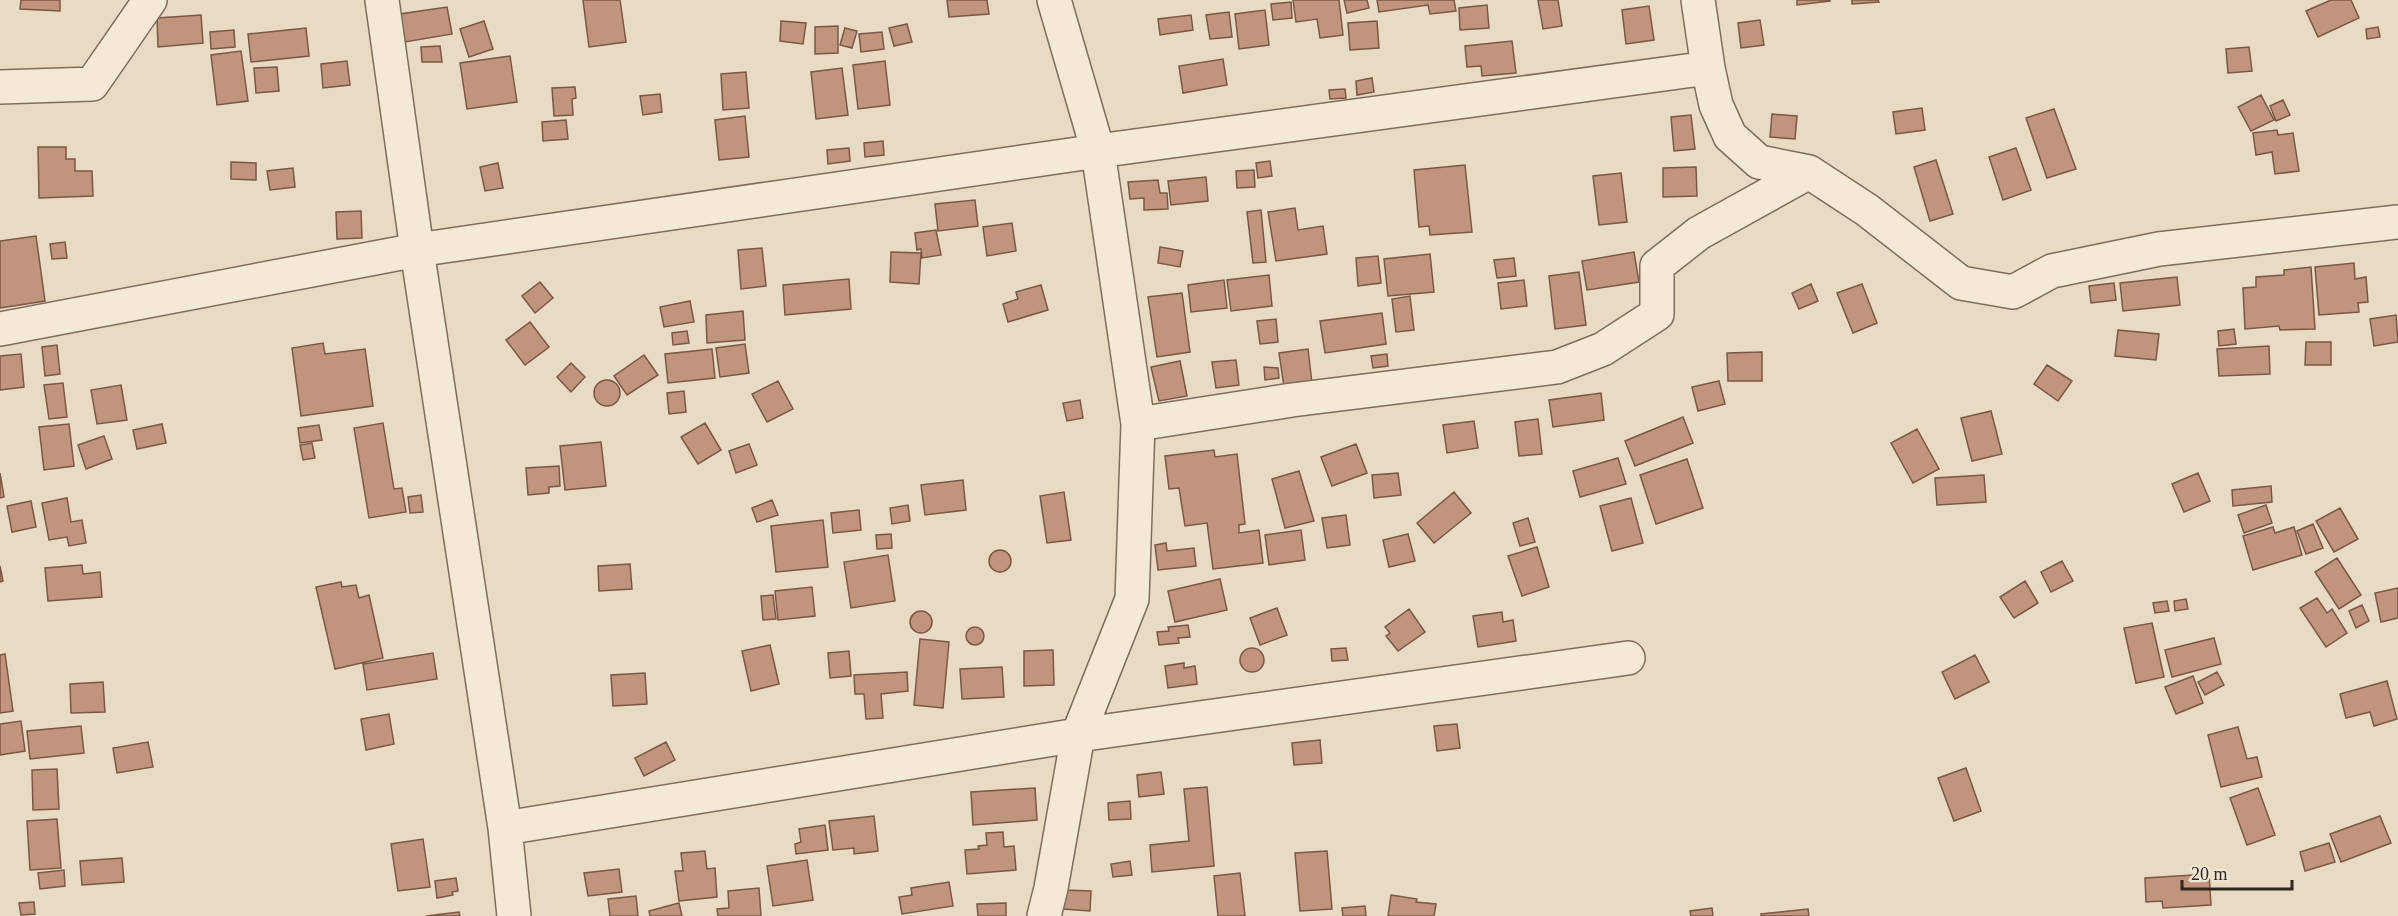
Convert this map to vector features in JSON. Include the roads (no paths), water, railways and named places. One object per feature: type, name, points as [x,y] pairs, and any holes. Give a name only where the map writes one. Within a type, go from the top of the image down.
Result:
[{"type":"street","points":[[0,87],[92,84],[150,0]]},
{"type":"street","points":[[382,0],[417,250],[505,828],[514,916]]},
{"type":"street","points":[[1044,916],[1078,735],[1132,599],[1138,424],[1098,151],[1054,0]]},
{"type":"street","points":[[1698,0],[1716,105],[1730,136],[1759,162],[1809,172],[1867,210],[1961,283],[2013,292],[2052,271],[2159,249],[2398,222]]},
{"type":"street","points":[[0,329],[417,250],[1098,151],[1708,68]]},
{"type":"street","points":[[1138,424],[1292,400],[1557,367],[1603,349],[1657,314],[1657,266],[1699,233],[1809,172]]},
{"type":"street","points":[[505,828],[1078,735],[1628,658]]}]
